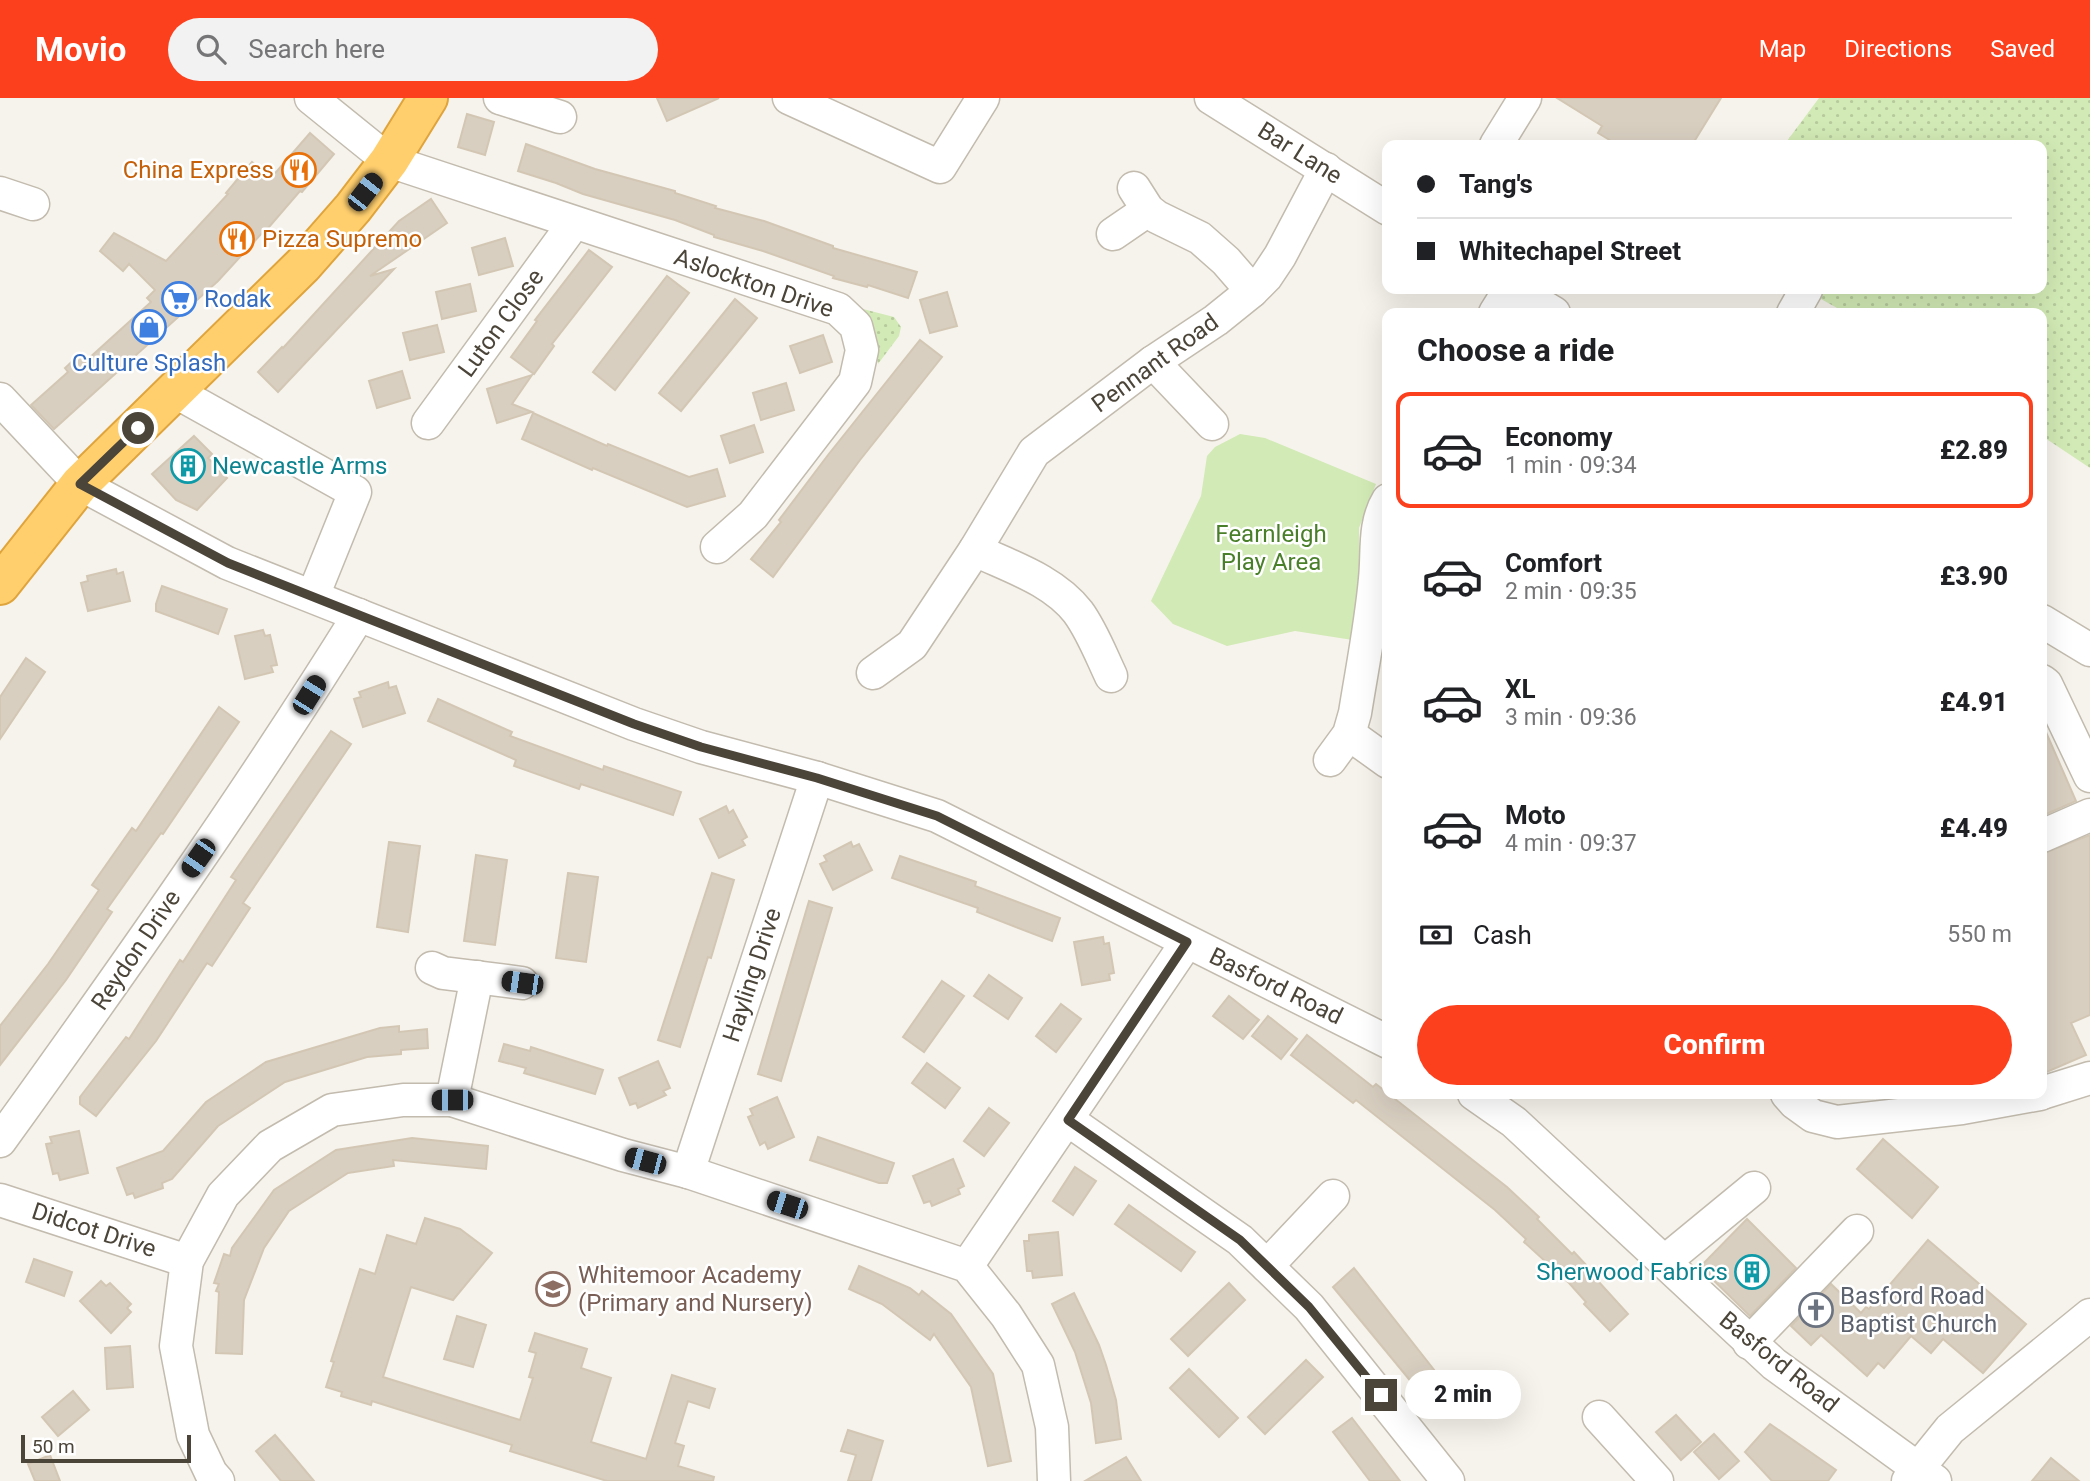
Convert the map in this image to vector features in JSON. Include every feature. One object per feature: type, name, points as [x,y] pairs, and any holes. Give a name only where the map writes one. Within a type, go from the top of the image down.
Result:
[{"type":"highway","points":[[0,585],[80,484],[303,265],[389,161],[428,98]]},
{"type":"street","points":[[311,98],[389,161]]},
{"type":"street","points":[[500,98],[560,117]]},
{"type":"street","points":[[789,98],[940,167],[984,98]]},
{"type":"street","name":"Bar Lane","points":[[1211,98],[1382,205]]},
{"type":"street","points":[[1499,140],[1525,98]]},
{"type":"street","name":"Aslockton Drive","points":[[389,161],[838,309],[856,326],[862,350],[855,382],[753,514],[717,547]]},
{"type":"street","name":"Pennant Road","points":[[873,673],[919,652],[975,550],[1034,452],[1252,291],[1266,277],[1280,256],[1326,169]]},
{"type":"street","points":[[0,193],[33,204]]},
{"type":"street","points":[[1113,234],[1141,199],[1157,217],[1200,238],[1226,261],[1252,291]]},
{"type":"street","name":"Luton Close","points":[[428,423],[573,223]]},
{"type":"street","points":[[1521,294],[1545,308]]},
{"type":"street","points":[[1153,362],[1212,424]]},
{"type":"street","points":[[174,391],[355,492],[313,596]]},
{"type":"street","name":"Basford Road","points":[[0,399],[80,484],[228,563],[634,724],[701,747],[817,778],[937,816],[1382,1039]]},
{"type":"street","points":[[1330,760],[1349,734],[1356,713],[1382,578],[1376,538],[1382,515]]},
{"type":"street","points":[[975,550],[1041,580],[1060,594],[1111,654]]},
{"type":"street","name":"Reydon Drive","points":[[0,1141],[113,985],[296,715],[359,615]]},
{"type":"street","points":[[2047,624],[2090,650]]},
{"type":"street","points":[[2047,686],[2090,776]]},
{"type":"street","points":[[1349,734],[1382,758]]},
{"type":"street","name":"Hayling Drive","points":[[688,1172],[817,778]]},
{"type":"street","points":[[2047,834],[2090,815]]},
{"type":"street","points":[[967,1266],[1187,942]]},
{"type":"street","points":[[432,968],[443,973],[522,983]]},
{"type":"street","points":[[452,1100],[477,977]]},
{"type":"street","points":[[2047,1091],[2090,1078]]},
{"type":"street","name":"Basford Road","points":[[1481,1099],[1514,1122],[1749,1343],[1921,1477]]},
{"type":"street","points":[[1791,1099],[1813,1116],[1837,1122],[1962,1108],[2009,1099]]},
{"type":"street","points":[[218,1481],[211,1473],[193,1435],[176,1346],[187,1261],[223,1195],[270,1146],[332,1110],[403,1100],[452,1100],[624,1155],[688,1172],[967,1266],[1006,1315],[1038,1365],[1052,1427],[1054,1481]]},
{"type":"street","points":[[1068,1120],[1240,1240],[1309,1307],[1448,1481]]},
{"type":"street","points":[[1664,1262],[1754,1188]]},
{"type":"street","points":[[1267,1266],[1333,1196]]},
{"type":"street","name":"Didcot Drive","points":[[0,1200],[187,1261]]},
{"type":"street","points":[[1749,1343],[1857,1231]]},
{"type":"street","points":[[1921,1477],[1950,1429],[2090,1315]]},
{"type":"street","points":[[1599,1416],[1657,1481]]},
{"type":"green space","points":[[1819,98],[2090,98],[2090,468],[2047,439],[2047,308],[1837,308],[1812,294],[2047,294],[2047,140],[1788,140]]},
{"type":"green space","points":[[859,308],[894,317],[901,327],[899,336],[878,364],[874,342]]},
{"type":"green space","name":"Fearnleigh Play Area","points":[[1240,434],[1265,438],[1376,484],[1359,528],[1359,641],[1295,631],[1227,646],[1173,624],[1151,601],[1201,496],[1207,456],[1215,447]]},
{"type":"building","points":[[657,98],[719,98],[667,121]]},
{"type":"building","points":[[1557,98],[1721,98],[1695,140],[1610,140],[1598,133],[1602,126]]},
{"type":"building","points":[[467,114],[494,122],[485,155],[458,147]]},
{"type":"building","points":[[310,133],[334,154],[302,192],[300,191],[218,281],[54,429],[31,405],[68,372],[65,368],[81,353],[87,360],[151,302],[147,298],[155,290],[129,264],[123,271],[100,251],[114,233],[166,261],[228,194],[226,193],[252,162],[271,178]]},
{"type":"building","points":[[526,144],[595,169],[675,191],[716,206],[715,208],[764,221],[833,248],[917,272],[908,298],[868,285],[867,287],[833,278],[834,276],[763,251],[714,237],[675,220],[583,194],[518,171]]},
{"type":"building","points":[[431,199],[447,223],[370,276],[394,269],[278,392],[258,372],[399,221]]},
{"type":"building","points":[[505,238],[513,266],[479,275],[472,248]]},
{"type":"building","points":[[589,250],[612,267],[552,344],[554,346],[534,374],[511,357],[537,321],[535,320]]},
{"type":"building","points":[[667,276],[689,293],[615,390],[593,372]]},
{"type":"building","points":[[470,284],[476,311],[442,319],[436,292]]},
{"type":"building","points":[[947,292],[957,326],[930,333],[920,300]]},
{"type":"building","points":[[735,299],[757,318],[681,411],[659,393]]},
{"type":"building","points":[[437,325],[444,352],[410,360],[403,333]]},
{"type":"building","points":[[823,335],[832,362],[800,373],[790,346]]},
{"type":"building","points":[[920,340],[942,357],[860,460],[773,577],[751,559],[828,455]]},
{"type":"building","points":[[402,371],[410,398],[377,408],[369,381]]},
{"type":"building","points":[[532,375],[512,404],[532,412],[497,423],[487,389]]},
{"type":"building","points":[[786,383],[794,410],[761,420],[753,393]]},
{"type":"building","points":[[533,413],[607,446],[608,444],[689,477],[717,469],[725,496],[687,507],[593,468],[592,470],[522,439]]},
{"type":"building","points":[[754,425],[763,452],[730,463],[721,436]]},
{"type":"building","name":"Newcastle Arms","points":[[194,436],[212,454],[208,458],[227,478],[197,510],[176,500],[152,474]]},
{"type":"building","points":[[116,569],[117,574],[123,572],[130,601],[88,611],[81,583],[88,581],[87,576]]},
{"type":"building","points":[[162,586],[227,609],[218,634],[156,611]]},
{"type":"building","points":[[263,630],[265,636],[270,635],[277,665],[271,666],[273,672],[245,679],[235,636]]},
{"type":"building","points":[[26,658],[45,672],[0,739],[0,697]]},
{"type":"building","points":[[388,682],[389,688],[396,686],[405,713],[363,727],[354,699],[361,697],[359,692]]},
{"type":"building","points":[[438,699],[512,732],[510,736],[603,770],[604,766],[681,792],[673,815],[581,784],[579,789],[514,766],[516,760],[428,721]]},
{"type":"building","points":[[219,707],[239,722],[163,834],[161,833],[107,909],[112,912],[66,980],[0,1065],[0,1026],[48,964],[99,890],[92,885],[132,828],[136,831]]},
{"type":"building","points":[[331,731],[351,744],[243,903],[250,908],[212,966],[207,963],[156,1041],[96,1116],[80,1104],[80,1097],[126,1037],[129,1039],[180,960],[183,962],[236,880],[231,877]]},
{"type":"building","points":[[2047,734],[2076,801],[2047,814]]},
{"type":"building","points":[[726,806],[729,813],[733,810],[747,837],[742,840],[745,845],[719,858],[700,819]]},
{"type":"building","points":[[2090,835],[2090,1015],[2071,1023],[2086,1055],[2047,1072],[2047,852]]},
{"type":"building","points":[[389,842],[420,846],[408,932],[377,927]]},
{"type":"building","points":[[851,842],[853,847],[859,844],[872,870],[833,890],[820,864],[827,861],[824,856]]},
{"type":"building","points":[[476,855],[507,860],[495,945],[464,941]]},
{"type":"building","points":[[900,856],[976,882],[975,886],[1060,918],[1052,941],[977,912],[978,908],[892,878]]},
{"type":"building","points":[[568,873],[598,877],[586,962],[556,958]]},
{"type":"building","points":[[712,873],[734,880],[711,958],[708,957],[680,1047],[658,1040]]},
{"type":"building","points":[[809,901],[832,908],[781,1081],[758,1074]]},
{"type":"building","points":[[1103,937],[1104,944],[1109,943],[1114,973],[1109,974],[1110,980],[1082,985],[1074,942]]},
{"type":"building","points":[[989,975],[1022,998],[1008,1019],[974,996]]},
{"type":"building","points":[[942,981],[964,996],[924,1052],[903,1037]]},
{"type":"building","points":[[1229,996],[1259,1020],[1243,1039],[1213,1016]]},
{"type":"building","points":[[1061,1004],[1081,1019],[1056,1052],[1036,1036]]},
{"type":"building","points":[[1268,1016],[1297,1039],[1281,1059],[1252,1036]]},
{"type":"building","points":[[399,1026],[399,1032],[427,1029],[428,1048],[367,1057],[285,1082],[218,1126],[172,1179],[162,1183],[163,1188],[135,1198],[133,1193],[127,1195],[117,1168],[163,1151],[206,1102],[266,1062],[380,1028]]},
{"type":"building","points":[[1307,1035],[1373,1087],[1376,1084],[1382,1089],[1382,1099],[1395,1099],[1507,1187],[1600,1279],[1598,1281],[1628,1314],[1610,1331],[1584,1304],[1586,1302],[1569,1283],[1524,1242],[1526,1239],[1495,1210],[1356,1100],[1353,1103],[1291,1055]]},
{"type":"building","points":[[504,1044],[530,1051],[531,1047],[603,1070],[595,1094],[524,1073],[526,1068],[499,1061]]},
{"type":"building","points":[[658,1061],[670,1088],[663,1091],[666,1095],[638,1108],[636,1103],[630,1105],[619,1078]]},
{"type":"building","points":[[927,1063],[960,1088],[945,1108],[912,1083]]},
{"type":"building","points":[[777,1097],[794,1137],[768,1149],[765,1142],[760,1145],[748,1117],[753,1115],[750,1109]]},
{"type":"building","points":[[989,1108],[1009,1123],[984,1156],[964,1141]]},
{"type":"building","points":[[79,1131],[88,1173],[60,1180],[58,1173],[53,1174],[46,1144],[52,1143],[50,1137]]},
{"type":"building","points":[[818,1137],[894,1163],[887,1183],[879,1183],[810,1160]]},
{"type":"building","points":[[412,1138],[488,1146],[486,1169],[393,1160],[394,1166],[348,1173],[289,1211],[264,1248],[244,1300],[242,1354],[216,1353],[219,1292],[216,1291],[219,1284],[214,1283],[224,1254],[230,1256],[232,1248],[274,1190],[336,1150]]},
{"type":"building","points":[[1883,1139],[1938,1187],[1912,1218],[1857,1169]]},
{"type":"building","points":[[953,1159],[964,1186],[958,1189],[960,1194],[932,1206],[930,1201],[924,1203],[913,1176]]},
{"type":"building","points":[[1075,1167],[1096,1181],[1073,1215],[1053,1201]]},
{"type":"building","points":[[1129,1205],[1195,1252],[1181,1271],[1115,1224]]},
{"type":"building","points":[[425,1218],[460,1229],[492,1253],[453,1300],[411,1287],[383,1377],[520,1420],[533,1378],[529,1377],[536,1353],[529,1351],[535,1333],[587,1349],[581,1368],[611,1378],[591,1442],[646,1459],[672,1375],[715,1389],[709,1408],[688,1401],[675,1443],[684,1446],[678,1466],[714,1477],[713,1481],[607,1481],[510,1451],[512,1445],[372,1401],[371,1405],[341,1396],[342,1392],[326,1387],[334,1362],[331,1361],[360,1269],[375,1274],[387,1235],[416,1244]]},
{"type":"building","name":"Sherwood Fabrics","points":[[1747,1219],[1796,1268],[1750,1316],[1700,1267]]},
{"type":"building","points":[[1058,1232],[1062,1275],[1033,1278],[1032,1271],[1027,1271],[1024,1241],[1029,1241],[1029,1235]]},
{"type":"building","points":[[1928,1240],[2026,1324],[1983,1373],[1943,1339],[1931,1353],[1911,1336],[1884,1368],[1878,1363],[1867,1376],[1821,1335],[1811,1345],[1791,1326],[1831,1284],[1861,1313],[1866,1307],[1869,1309]]},
{"type":"building","points":[[34,1259],[72,1272],[64,1296],[26,1282]]},
{"type":"building","points":[[859,1266],[910,1288],[919,1295],[922,1291],[951,1314],[993,1374],[1011,1461],[988,1466],[971,1387],[934,1334],[930,1340],[882,1304],[849,1289]]},
{"type":"building","points":[[1354,1268],[1446,1385],[1427,1401],[1333,1287]]},
{"type":"building","points":[[101,1281],[106,1286],[110,1283],[131,1304],[127,1308],[131,1312],[111,1333],[80,1301]]},
{"type":"building","points":[[1229,1283],[1245,1300],[1188,1356],[1171,1339]]},
{"type":"building","points":[[1074,1293],[1106,1365],[1116,1400],[1121,1439],[1096,1443],[1091,1403],[1075,1352],[1052,1304]]},
{"type":"building","points":[[457,1316],[486,1325],[473,1367],[444,1359]]},
{"type":"building","points":[[130,1346],[133,1387],[107,1389],[105,1348]]},
{"type":"building","points":[[1306,1360],[1323,1377],[1265,1434],[1248,1417]]},
{"type":"building","points":[[1189,1369],[1238,1418],[1219,1437],[1170,1388]]},
{"type":"building","points":[[73,1391],[89,1410],[58,1436],[42,1417]]},
{"type":"building","points":[[1676,1415],[1701,1442],[1681,1460],[1656,1432]]},
{"type":"building","points":[[1352,1418],[1400,1481],[1370,1481],[1333,1432]]},
{"type":"building","points":[[1770,1424],[1836,1470],[1828,1481],[1772,1481],[1745,1452]]},
{"type":"building","points":[[848,1430],[883,1441],[871,1481],[848,1481],[856,1455],[841,1451]]},
{"type":"building","points":[[1714,1434],[1739,1461],[1719,1479],[1694,1452]]},
{"type":"building","points":[[275,1435],[314,1481],[281,1481],[256,1451]]},
{"type":"building","points":[[50,1455],[60,1481],[35,1481],[28,1464]]},
{"type":"building","points":[[1126,1457],[1141,1481],[1085,1481]]},
{"type":"building","points":[[2051,1458],[2079,1481],[2032,1481]]},
{"type":"place","name":"China Express","points":[[299,170]]},
{"type":"place","name":"Pizza Supremo","points":[[237,239]]},
{"type":"place","name":"Rodak","points":[[179,299]]},
{"type":"place","name":"Culture Splash","points":[[149,327]]},
{"type":"place","name":"Newcastle Arms","points":[[188,466]]},
{"type":"place","name":"Sherwood Fabrics","points":[[1752,1272]]},
{"type":"place","name":"Whitemoor Academy (Primary and Nursery)","points":[[553,1289]]},
{"type":"place","name":"Basford Road Baptist Church","points":[[1816,1310]]},
{"type":"route","points":[[138,428],[80,484],[228,563],[634,724],[701,747],[817,778],[937,816],[1187,942],[1068,1120],[1240,1240],[1309,1307],[1381,1395]]}]
